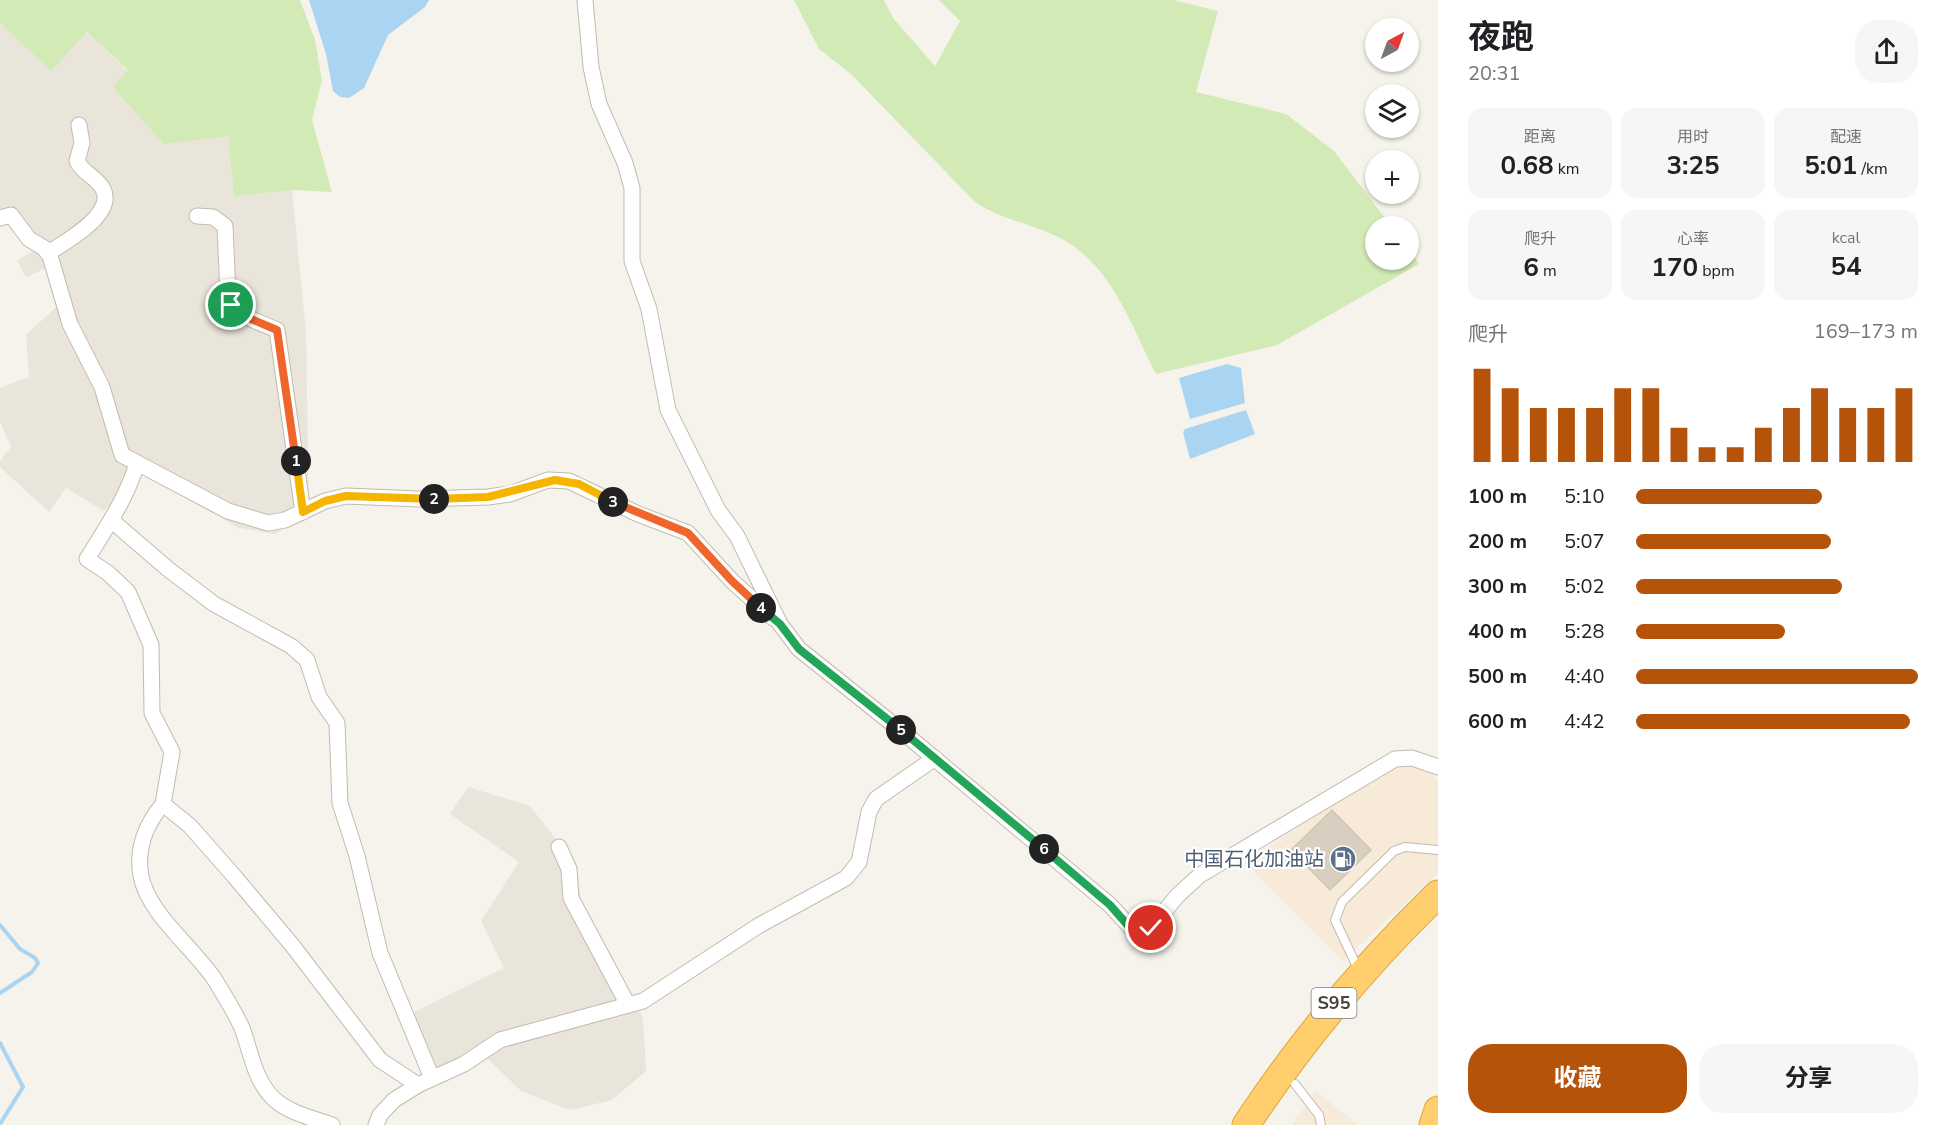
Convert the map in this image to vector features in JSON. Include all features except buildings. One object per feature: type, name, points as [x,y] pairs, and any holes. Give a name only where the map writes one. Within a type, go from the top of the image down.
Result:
[{"type":"highway","name":"S95","points":[[1246,1125],[1295,1053],[1360,974],[1438,894]]},
{"type":"highway","name":"S95","points":[[1267,1125],[1295,1084],[1358,1002],[1438,919]]},
{"type":"highway","points":[[1432,1125],[1438,1110]]},
{"type":"street","points":[[585,0],[591,67],[599,104],[625,163],[632,188],[632,261],[649,309],[668,410],[718,510],[737,536],[780,624]]},
{"type":"street","points":[[48,253],[100,214],[104,202],[102,187],[77,161],[82,143],[79,125]]},
{"type":"street","points":[[0,218],[11,215],[29,239],[48,253],[70,324],[102,387],[122,455],[228,511],[254,520],[279,522],[325,501],[346,496],[419,499],[488,497],[510,494],[548,480],[569,481],[638,514],[688,533],[732,581],[780,624],[799,649],[935,758],[1110,905],[1132,930],[1142,933],[1151,928],[1177,896],[1200,875],[1395,759],[1412,758],[1438,767]]},
{"type":"street","points":[[197,216],[213,217],[225,226],[231,305],[244,316],[277,330],[303,512]]},
{"type":"street","points":[[137,463],[132,479],[111,520],[87,559],[108,573],[128,592],[151,645],[152,713],[172,752],[163,804],[147,826],[140,855],[140,874],[146,891],[179,938],[215,980],[242,1027],[254,1066],[269,1094],[287,1108],[332,1125]]},
{"type":"street","points":[[111,520],[168,569],[214,604],[291,646],[307,660],[319,696],[337,723],[340,803],[357,856],[380,953],[425,1082]]},
{"type":"street","points":[[376,1125],[386,1107],[425,1082],[464,1064],[500,1040],[643,1001],[758,926],[846,878],[859,862],[869,812],[876,800],[935,758]]},
{"type":"street","points":[[163,804],[190,826],[234,876],[292,945],[380,1060],[425,1082]]},
{"type":"street","points":[[559,847],[569,869],[571,898],[628,1005]]},
{"type":"lane","points":[[1360,974],[1335,920],[1342,902],[1394,851],[1405,847],[1438,850]]},
{"type":"lane","points":[[1295,1084],[1318,1115],[1321,1125]]},
{"type":"shaded area","points":[[0,23],[51,70],[87,32],[128,71],[228,136],[234,195],[292,190],[306,332],[309,513],[275,534],[239,528],[141,473],[104,511],[66,488],[49,512],[0,467],[0,461],[11,447],[0,422],[0,388],[29,377],[26,335],[56,307],[46,268],[26,277],[17,261],[34,250],[9,222],[0,223]]},
{"type":"shaded area","name":"中国石化加油站","points":[[1399,762],[1423,765],[1438,780],[1438,874],[1342,961],[1245,862]]},
{"type":"shaded area","points":[[468,787],[530,806],[577,866],[581,902],[643,1018],[646,1071],[612,1100],[570,1110],[521,1091],[486,1057],[440,1081],[412,1013],[504,968],[481,921],[519,862],[450,814]]},
{"type":"shaded area","points":[[1316,1091],[1358,1125],[1292,1125]]},
{"type":"green space","points":[[0,0],[300,0],[315,40],[322,80],[312,120],[332,192],[292,190],[234,196],[228,136],[164,144],[113,87],[128,70],[87,32],[51,71],[0,23]]},
{"type":"green space","points":[[794,0],[884,0],[893,18],[935,66],[960,21],[939,0],[1174,0],[1218,11],[1196,92],[1286,114],[1334,151],[1365,192],[1365,204],[1374,204],[1383,216],[1365,216],[1365,270],[1408,270],[1277,345],[1156,374],[1129,318],[1108,282],[1081,252],[1064,240],[997,214],[975,202],[851,74],[819,49]]},
{"type":"water","points":[[309,0],[429,0],[425,7],[388,35],[364,88],[349,98],[340,97],[333,91],[326,54]]},
{"type":"water","points":[[1227,364],[1241,368],[1245,403],[1190,419],[1179,378]]},
{"type":"water","points":[[1246,410],[1255,434],[1190,459],[1183,432],[1185,429]]},
{"type":"waterway","points":[[0,925],[20,949],[35,958],[38,963],[32,972],[0,993]]},
{"type":"waterway","points":[[0,1043],[23,1087],[0,1124]]},
{"type":"place","name":"中国石化加油站","points":[[1343,859]]},
{"type":"route","points":[[231,305],[244,316],[277,330],[303,512],[338,497],[419,499],[488,497],[510,494],[548,480],[555,480],[579,484],[638,514],[688,533],[747,596],[780,624],[799,649],[904,733],[1110,905],[1132,930],[1142,933],[1151,928]]}]
